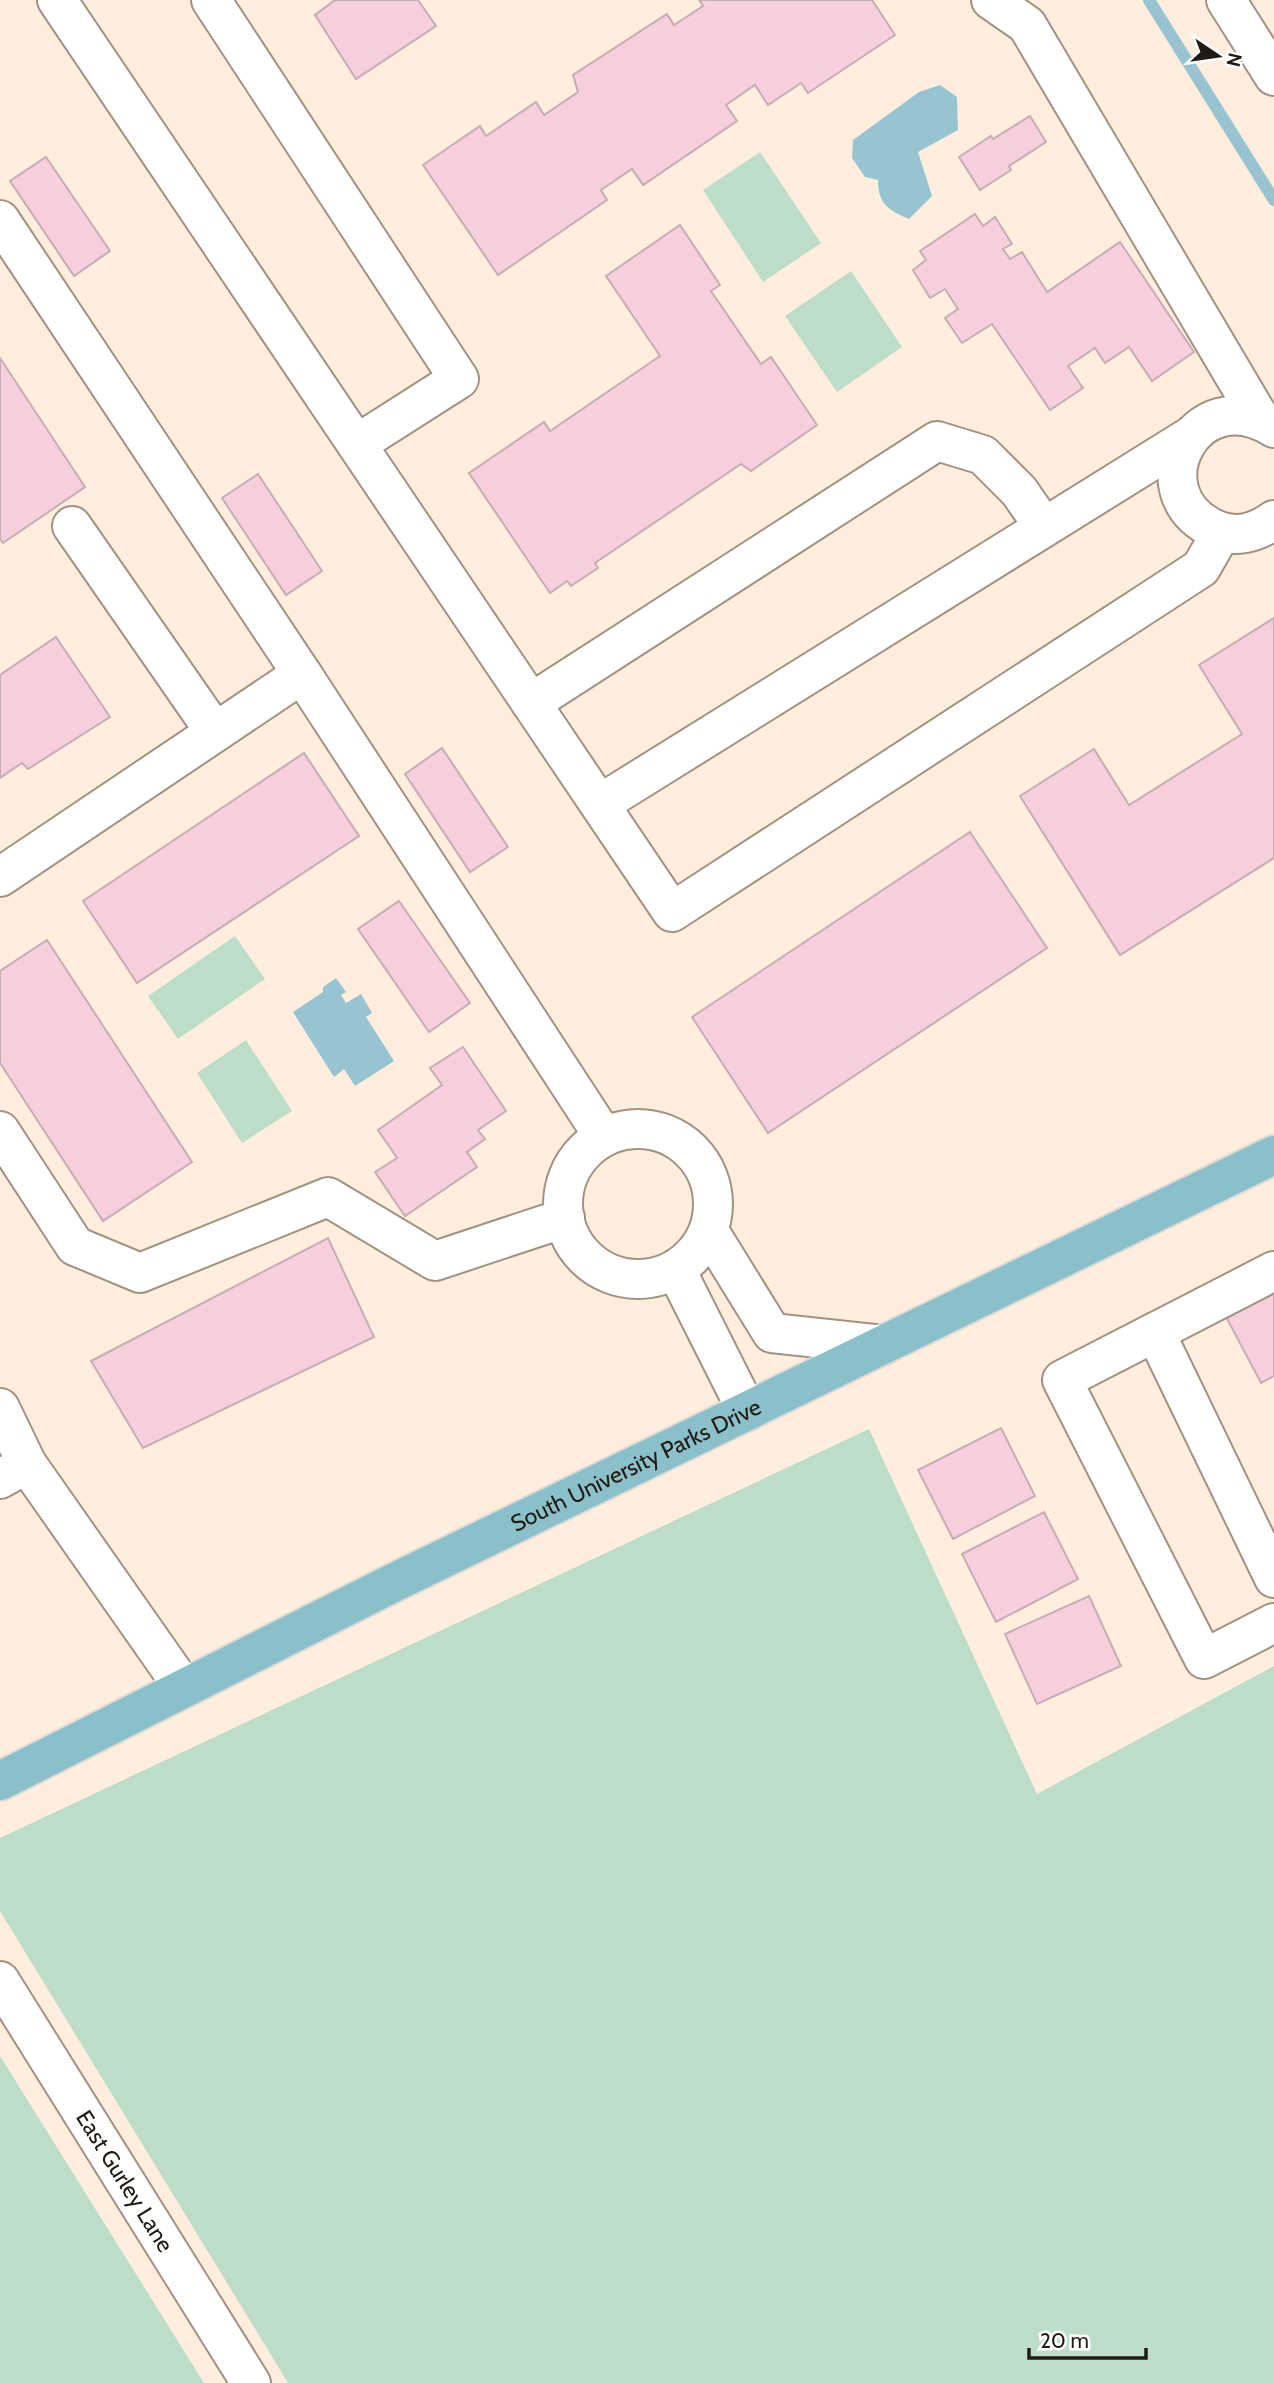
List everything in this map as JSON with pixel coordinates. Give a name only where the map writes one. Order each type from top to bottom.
[{"type":"main road","name":"South University Parks Drive","points":[[0,1781],[393,1583],[1274,1155]]},
{"type":"street","points":[[57,0],[672,912],[1201,568],[1221,533]]},
{"type":"street","points":[[211,0],[459,379],[357,444]]},
{"type":"street","points":[[991,0],[1027,26],[1267,424]]},
{"type":"street","points":[[1226,0],[1274,76]]},
{"type":"street","points":[[0,220],[302,674],[604,1137]]},
{"type":"street","points":[[600,804],[1191,436],[1205,423],[1223,416],[1242,414],[1267,424]]},
{"type":"street","points":[[1191,436],[1181,453],[1176,471],[1179,490],[1187,509],[1202,524],[1221,533],[1241,534],[1261,529],[1274,520]]},
{"type":"street","points":[[531,703],[937,441],[984,455],[1020,491],[1044,527]]},
{"type":"street","points":[[72,526],[215,732]]},
{"type":"street","points":[[0,877],[302,674]]},
{"type":"street","points":[[637,1128],[661,1132],[683,1142],[700,1159],[710,1181],[714,1205],[709,1231],[696,1253],[676,1270],[652,1279],[625,1279],[601,1271],[580,1254],[567,1232],[562,1206],[565,1182],[576,1161],[593,1143],[604,1137],[614,1132],[637,1128]]},
{"type":"street","points":[[0,1131],[75,1247],[140,1273],[328,1197],[435,1261],[565,1219]]},
{"type":"street","points":[[709,1231],[772,1332],[883,1345]]},
{"type":"street","points":[[676,1270],[747,1411]]},
{"type":"street","points":[[1274,1271],[1062,1380],[1204,1659],[1274,1622]]},
{"type":"street","points":[[1155,1332],[1274,1577]]},
{"type":"street","points":[[0,1408],[14,1472],[184,1688]]},
{"type":"street","name":"East Gurley Lane","points":[[0,1981],[251,2383]]},
{"type":"green space","points":[[760,152],[821,243],[763,282],[703,190]]},
{"type":"green space","points":[[851,271],[902,347],[837,392],[785,316]]},
{"type":"green space","points":[[235,936],[265,979],[178,1039],[148,996]]},
{"type":"green space","points":[[246,1040],[292,1111],[242,1143],[197,1073]]},
{"type":"green space","points":[[869,1429],[1037,1794],[1274,1666],[1274,2383],[288,2383],[0,1911],[0,1838]]},
{"type":"green space","points":[[0,2056],[204,2383],[0,2383]]},
{"type":"water","points":[[940,85],[957,97],[958,130],[918,152],[932,196],[909,219],[882,201],[878,180],[865,177],[852,158],[853,140],[919,92]]},
{"type":"water","points":[[336,978],[346,992],[341,995],[346,1003],[361,994],[372,1013],[366,1017],[394,1061],[355,1086],[344,1069],[334,1077],[293,1012],[323,992],[323,987]]},
{"type":"building","points":[[335,0],[418,0],[436,26],[356,79],[315,15]]},
{"type":"building","points":[[699,0],[872,0],[895,35],[808,93],[801,83],[768,105],[755,85],[726,105],[737,121],[643,185],[632,169],[601,190],[607,200],[498,275],[423,165],[480,126],[486,136],[536,102],[544,115],[578,92],[573,75],[667,14],[674,25],[703,6]]},
{"type":"building","points":[[1030,116],[1046,142],[1009,166],[1011,170],[980,190],[959,157],[991,136],[993,139]]},
{"type":"building","points":[[46,157],[110,251],[74,276],[10,181]]},
{"type":"building","points":[[975,214],[983,226],[995,217],[1012,244],[1003,249],[1010,259],[1022,252],[1047,292],[1120,242],[1194,352],[1152,381],[1129,347],[1105,363],[1095,348],[1068,366],[1083,388],[1050,410],[992,324],[962,343],[945,318],[958,309],[945,289],[930,298],[913,270],[926,260],[920,251]]},
{"type":"building","points":[[680,225],[720,285],[711,291],[761,364],[771,357],[817,425],[751,471],[741,464],[595,563],[598,568],[571,586],[567,581],[550,593],[469,473],[544,422],[550,431],[660,356],[606,276]]},
{"type":"building","points":[[0,358],[85,487],[3,543],[0,539]]},
{"type":"building","points":[[258,474],[322,571],[286,595],[222,498]]},
{"type":"building","points":[[1274,618],[1274,858],[1120,955],[1020,796],[1094,749],[1129,805],[1242,734],[1199,665]]},
{"type":"building","points":[[56,637],[110,717],[28,769],[22,763],[0,778],[0,675]]},
{"type":"building","points":[[442,748],[508,847],[470,872],[405,774]]},
{"type":"building","points":[[304,753],[359,836],[137,983],[83,901]]},
{"type":"building","points":[[970,832],[1047,948],[768,1133],[692,1017]]},
{"type":"building","points":[[399,901],[470,1003],[429,1032],[358,929]]},
{"type":"building","points":[[47,940],[192,1162],[103,1221],[0,1063],[0,971]]},
{"type":"building","points":[[463,1047],[506,1111],[478,1130],[485,1139],[467,1152],[477,1167],[405,1216],[375,1172],[397,1158],[378,1130],[442,1085],[430,1068]]},
{"type":"building","points":[[328,1238],[374,1337],[143,1448],[91,1361]]},
{"type":"building","points":[[1274,1289],[1274,1376],[1261,1383],[1225,1315]]},
{"type":"building","points":[[1001,1428],[1035,1496],[953,1539],[918,1470]]},
{"type":"building","points":[[1044,1512],[1078,1579],[996,1622],[962,1554]]},
{"type":"building","points":[[1089,1596],[1121,1666],[1037,1704],[1005,1634]]},
{"type":"waterway","points":[[1149,0],[1274,200]]}]
